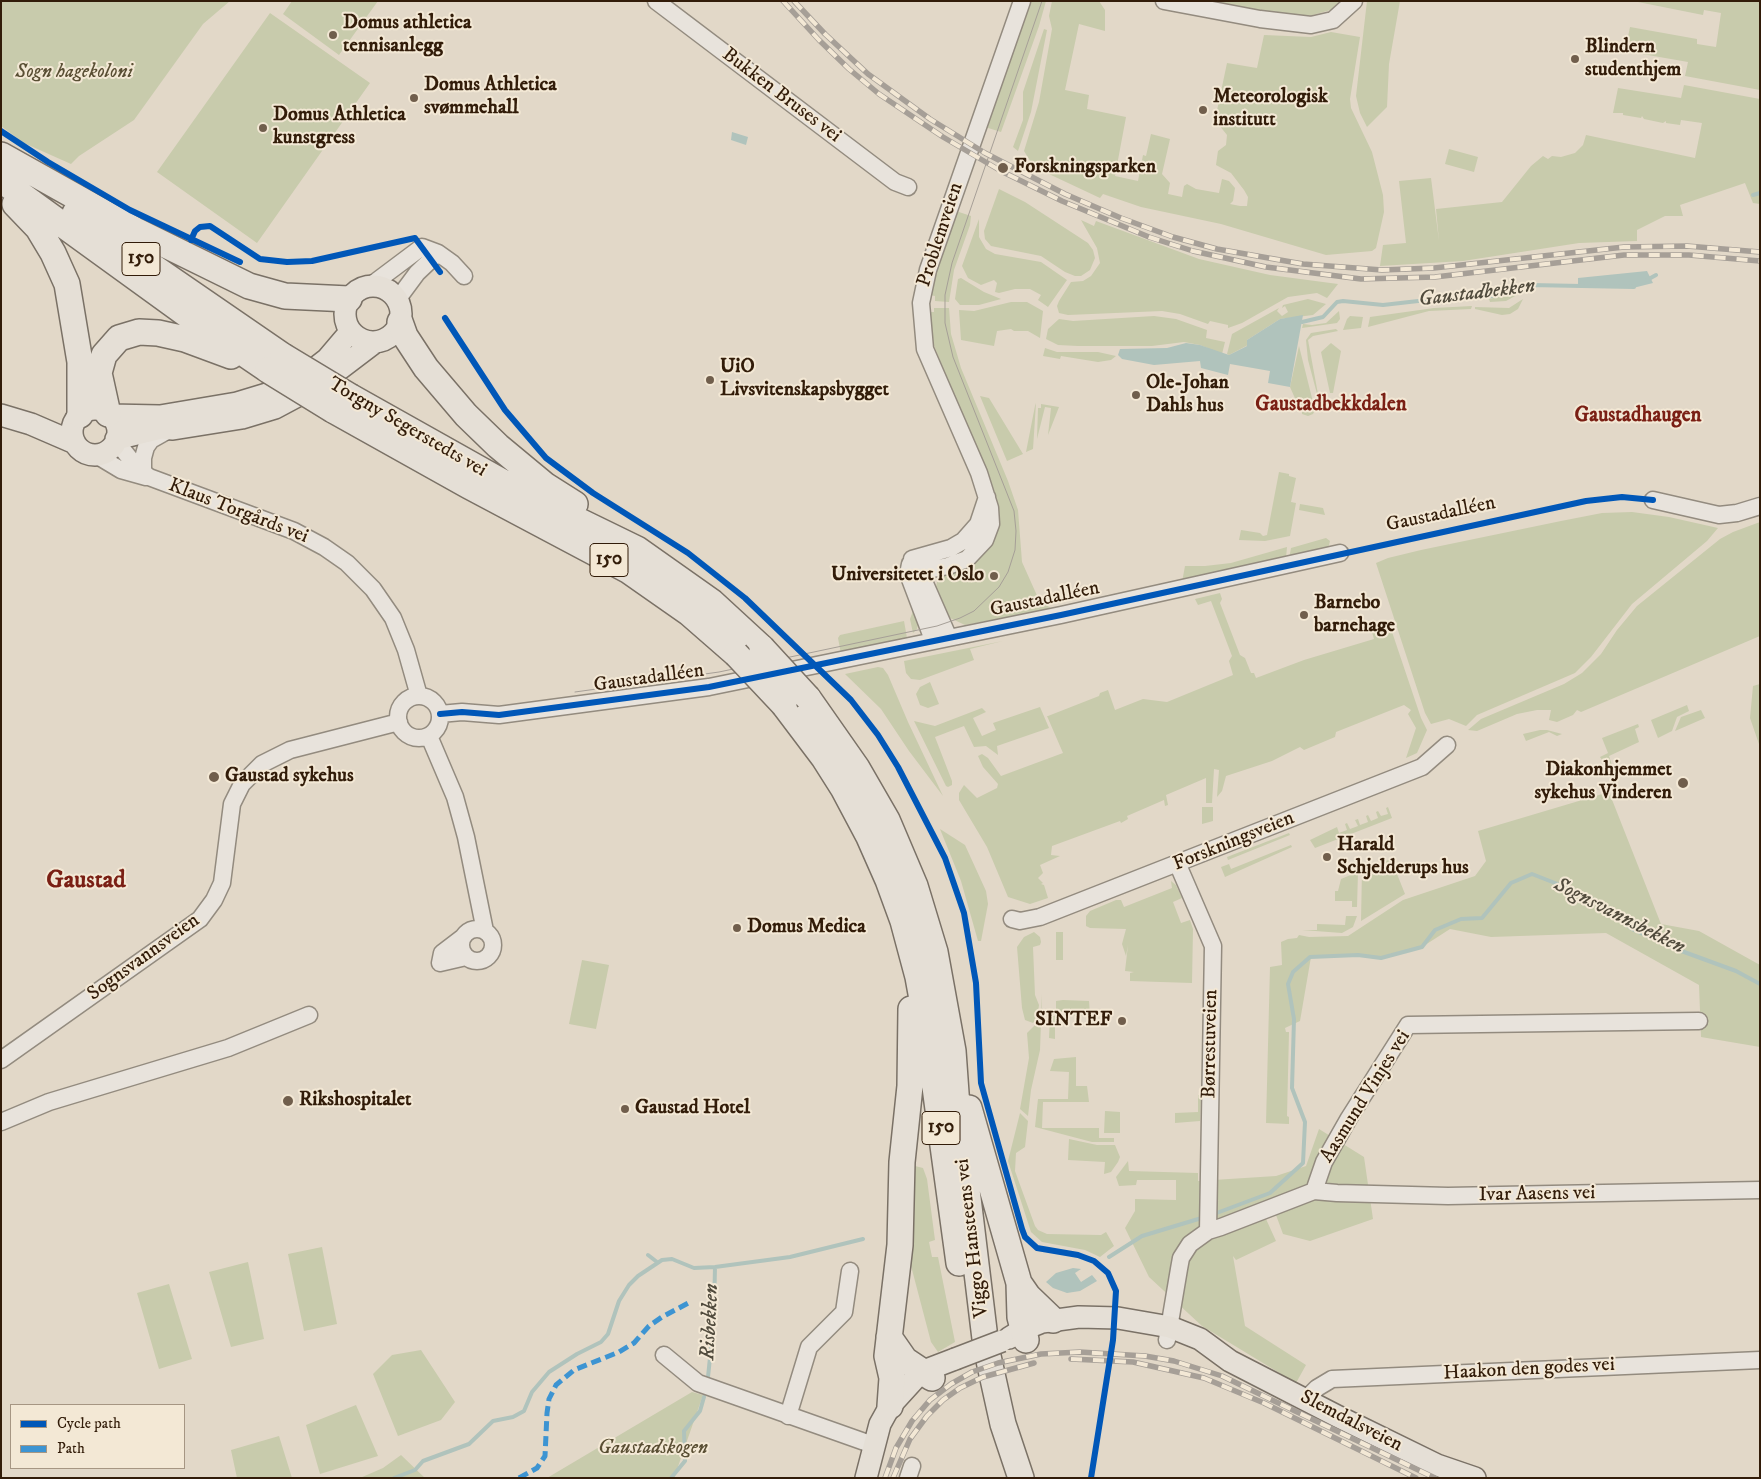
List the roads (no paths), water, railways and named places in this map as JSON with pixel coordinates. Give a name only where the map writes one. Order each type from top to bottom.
[{"type":"highway","points":[[1,155],[142,234],[249,286],[285,296],[349,299]]},
{"type":"highway","name":"Torgny Segerstedts vei","points":[[1,160],[128,250],[269,365]]},
{"type":"highway","name":"Torgny Segerstedts vei","points":[[1,180],[190,317],[269,365],[342,403],[621,539],[682,579],[712,602],[762,648],[808,698]]},
{"type":"highway","points":[[1,193],[24,210],[38,228],[53,253],[67,284],[80,362],[78,417]]},
{"type":"highway","points":[[399,311],[405,336],[426,368],[466,415],[498,446],[546,485],[621,539]]},
{"type":"highway","points":[[109,414],[100,381],[101,363],[113,343],[126,335],[148,332],[169,335],[269,365]]},
{"type":"highway","name":"Torgny Segerstedts vei","points":[[342,403],[468,486],[629,571],[689,613],[736,654],[784,705]]},
{"type":"highway","name":"Viggo Hansteens vei","points":[[808,698],[857,768],[887,820],[906,861],[935,952],[953,1051],[957,1107],[986,1347],[1003,1424],[1021,1478]]},
{"type":"highway","name":"Viggo Hansteens vei","points":[[784,705],[815,746],[843,788],[869,837],[888,880],[918,977],[931,1058],[970,1350],[979,1401],[1003,1478]]},
{"type":"highway","points":[[843,788],[852,820],[888,909],[901,952],[911,1009],[910,1086],[902,1162],[900,1245],[889,1337],[888,1356],[892,1378],[890,1406]]},
{"type":"highway","points":[[953,1051],[1019,1282],[1028,1296],[1053,1320]]},
{"type":"highway","points":[[1015,1337],[1019,1282]]},
{"type":"highway","points":[[889,1337],[898,1353],[938,1369]]},
{"type":"main road","points":[[116,440],[144,430],[173,429],[242,418],[275,408],[320,384],[374,343],[389,337],[399,311],[383,288],[370,286],[355,292],[349,299],[344,315],[350,332],[358,339],[374,343]]},
{"type":"main road","points":[[31,424],[78,417],[96,410],[109,414],[148,416],[237,403],[290,385],[327,359],[350,332]]},
{"type":"main road","points":[[1,415],[31,424],[75,443],[84,452],[96,455],[108,451],[116,440],[117,426],[109,414]]},
{"type":"main road","points":[[75,443],[72,431],[78,417]]},
{"type":"main road","name":"Slemdalsveien","points":[[866,1478],[876,1446],[880,1424],[890,1406],[938,1369],[1053,1320],[1118,1318],[1169,1334]]},
{"type":"main road","name":"Slemdalsveien","points":[[1015,1337],[1100,1331],[1169,1334],[1200,1339],[1230,1361],[1430,1462],[1475,1478]]},
{"type":"main road","name":"Slemdalsveien","points":[[876,1446],[910,1400],[938,1369]]},
{"type":"street","name":"Bukken Bruses vei","points":[[656,1],[895,182],[908,187]]},
{"type":"street","name":"Problemveien","points":[[940,638],[914,568],[961,562],[979,548],[991,524],[987,497],[928,359],[923,339],[921,303],[933,255],[1022,1]]},
{"type":"street","points":[[1164,1],[1260,19],[1310,25],[1333,20],[1354,1]]},
{"type":"street","points":[[370,286],[422,247],[438,253],[452,263],[464,276]]},
{"type":"street","points":[[399,311],[417,273],[438,253]]},
{"type":"street","points":[[146,474],[143,458],[146,446],[151,440],[173,429]]},
{"type":"street","name":"Klaus Torgårds vei","points":[[116,440],[146,474]]},
{"type":"street","name":"Klaus Torgårds vei","points":[[96,455],[120,470],[146,474],[294,531],[324,547],[347,564],[373,589],[393,618],[406,650],[419,696]]},
{"type":"street","points":[[1653,500],[1719,514],[1737,513],[1760,506]]},
{"type":"street","name":"Gaustadalléen","points":[[440,714],[462,712],[499,715],[709,687],[940,638],[1061,615],[1340,553]]},
{"type":"street","points":[[419,696],[431,699],[440,714],[439,725],[429,736],[422,738],[410,736],[405,732],[398,716],[403,704],[407,700],[419,696]]},
{"type":"street","name":"Sognsvannsveien","points":[[1,1060],[200,919],[214,900],[222,883],[232,804],[242,784],[254,771],[271,758],[290,750],[399,722]]},
{"type":"street","points":[[429,736],[455,797],[473,864],[477,897],[485,931],[493,942],[489,955],[478,961],[466,957],[440,963],[442,953],[465,935],[476,929],[485,931]]},
{"type":"street","name":"Forskningsveien","points":[[1012,919],[1020,921],[1040,917],[1422,767],[1447,745]]},
{"type":"street","name":"Børrestuveien","points":[[1178,864],[1213,946],[1208,1228]]},
{"type":"street","points":[[466,957],[461,946],[477,897]]},
{"type":"street","points":[[1,1122],[48,1102],[228,1048],[309,1015]]},
{"type":"street","name":"Aasmund Vinjes vei","points":[[1314,1190],[1324,1162],[1349,1118],[1408,1025],[1699,1021]]},
{"type":"street","points":[[1169,1334],[1182,1258],[1190,1244],[1208,1228],[1221,1227],[1314,1190]]},
{"type":"street","name":"Ivar Aasens vei","points":[[1314,1190],[1337,1193],[1448,1196],[1760,1190]]},
{"type":"street","points":[[788,1416],[809,1347],[844,1312],[850,1271]]},
{"type":"street","points":[[664,1355],[698,1383],[876,1446]]},
{"type":"street","name":"Haakon den godes vei","points":[[1306,1399],[1317,1388],[1332,1379],[1760,1360]]},
{"type":"waterway","name":"Gaustadbekken","points":[[1753,195],[1760,193]]},
{"type":"waterway","name":"Gaustadbekken","points":[[1647,280],[1656,275]]},
{"type":"waterway","name":"Gaustadbekken","points":[[1302,322],[1323,317],[1337,302],[1343,301],[1383,305],[1492,296],[1530,285],[1634,287]]},
{"type":"waterway","name":"Sognsvannsbekken","points":[[1214,1214],[1270,1193],[1303,1163],[1305,1122],[1292,1088],[1294,1019],[1288,984],[1293,972],[1310,957],[1358,955],[1381,958],[1422,947],[1435,930],[1461,919],[1482,918],[1511,883],[1532,874],[1588,896],[1632,929],[1676,949],[1736,971],[1760,984]]},
{"type":"waterway","name":"Sognsvannsbekken","points":[[1109,1257],[1142,1236],[1205,1217]]},
{"type":"waterway","name":"Sognsvannsbekken","points":[[394,1478],[415,1470],[423,1461],[469,1444],[493,1421],[513,1417],[524,1411],[532,1392],[549,1372],[577,1354],[601,1342],[608,1334],[619,1301],[629,1285],[638,1276],[662,1260],[672,1259],[694,1268],[715,1267],[790,1257],[863,1239]]},
{"type":"waterway","points":[[648,1255],[657,1262]]},
{"type":"waterway","name":"Risbekken","points":[[708,1377],[711,1348],[709,1328],[714,1311],[715,1267]]},
{"type":"waterway","name":"Risbekken","points":[[671,1478],[685,1461],[684,1431],[700,1411],[704,1397]]},
{"type":"tram line","points":[[575,692],[719,672],[937,626],[974,611],[999,587],[1008,572],[1015,550],[1014,511],[953,357],[945,323],[945,295],[952,263],[1042,1]]},
{"type":"railway","points":[[783,1],[849,69],[879,94],[943,137],[1001,171],[1062,201],[1149,237],[1193,251],[1266,267],[1361,279],[1435,277],[1624,255],[1689,255],[1760,261]]},
{"type":"railway","points":[[794,1],[825,34],[868,74],[930,119],[985,153],[1065,194],[1121,218],[1173,237],[1217,249],[1303,264],[1382,270],[1434,268],[1624,247],[1687,246],[1760,252]]},
{"type":"railway","points":[[885,1478],[896,1448],[912,1421],[930,1400],[951,1384],[972,1372],[998,1363],[1041,1354],[1080,1352],[1145,1356],[1174,1361],[1222,1376],[1435,1478]]},
{"type":"railway","points":[[1071,1359],[1133,1362],[1204,1378],[1264,1403],[1416,1478]]},
{"type":"railway","points":[[893,1478],[910,1439],[927,1416],[943,1400],[960,1388],[983,1377],[1034,1363]]},
{"type":"place","name":"Domus athletica tennisanlegg","points":[[333,35]]},
{"type":"place","name":"Blindern studenthjem","points":[[1575,59]]},
{"type":"place","name":"Domus Athletica svømmehall","points":[[414,98]]},
{"type":"place","name":"Meteorologisk institutt","points":[[1203,110]]},
{"type":"place","name":"Domus Athletica kunstgress","points":[[263,128]]},
{"type":"place","name":"Forskningsparken","points":[[1003,168]]},
{"type":"place","name":"UiO Livsvitenskapsbygget","points":[[710,380]]},
{"type":"place","name":"Ole-Johan Dahls hus","points":[[1136,395]]},
{"type":"place","name":"Universitetet i Oslo","points":[[994,576]]},
{"type":"place","name":"Barnebo barnehage","points":[[1304,615]]},
{"type":"place","name":"Gaustad sykehus","points":[[214,777]]},
{"type":"place","name":"Diakonhjemmet sykehus Vinderen","points":[[1683,783]]},
{"type":"place","name":"Harald Schjelderups hus","points":[[1327,857]]},
{"type":"place","name":"Domus Medica","points":[[737,928]]},
{"type":"place","name":"SINTEF","points":[[1122,1021]]},
{"type":"place","name":"Rikshospitalet","points":[[288,1101]]},
{"type":"place","name":"Gaustad Hotel","points":[[625,1109]]},
{"type":"district","name":"Gaustadbekkdalen","points":[[1331,406]]},
{"type":"district","name":"Gaustadhaugen","points":[[1638,417]]},
{"type":"district","name":"Gaustad","points":[[86,882]]},
{"type":"park label","name":"Sogn hagekoloni","points":[[74,73]]},
{"type":"park label","name":"Gaustadskogen","points":[[653,1449]]}]
